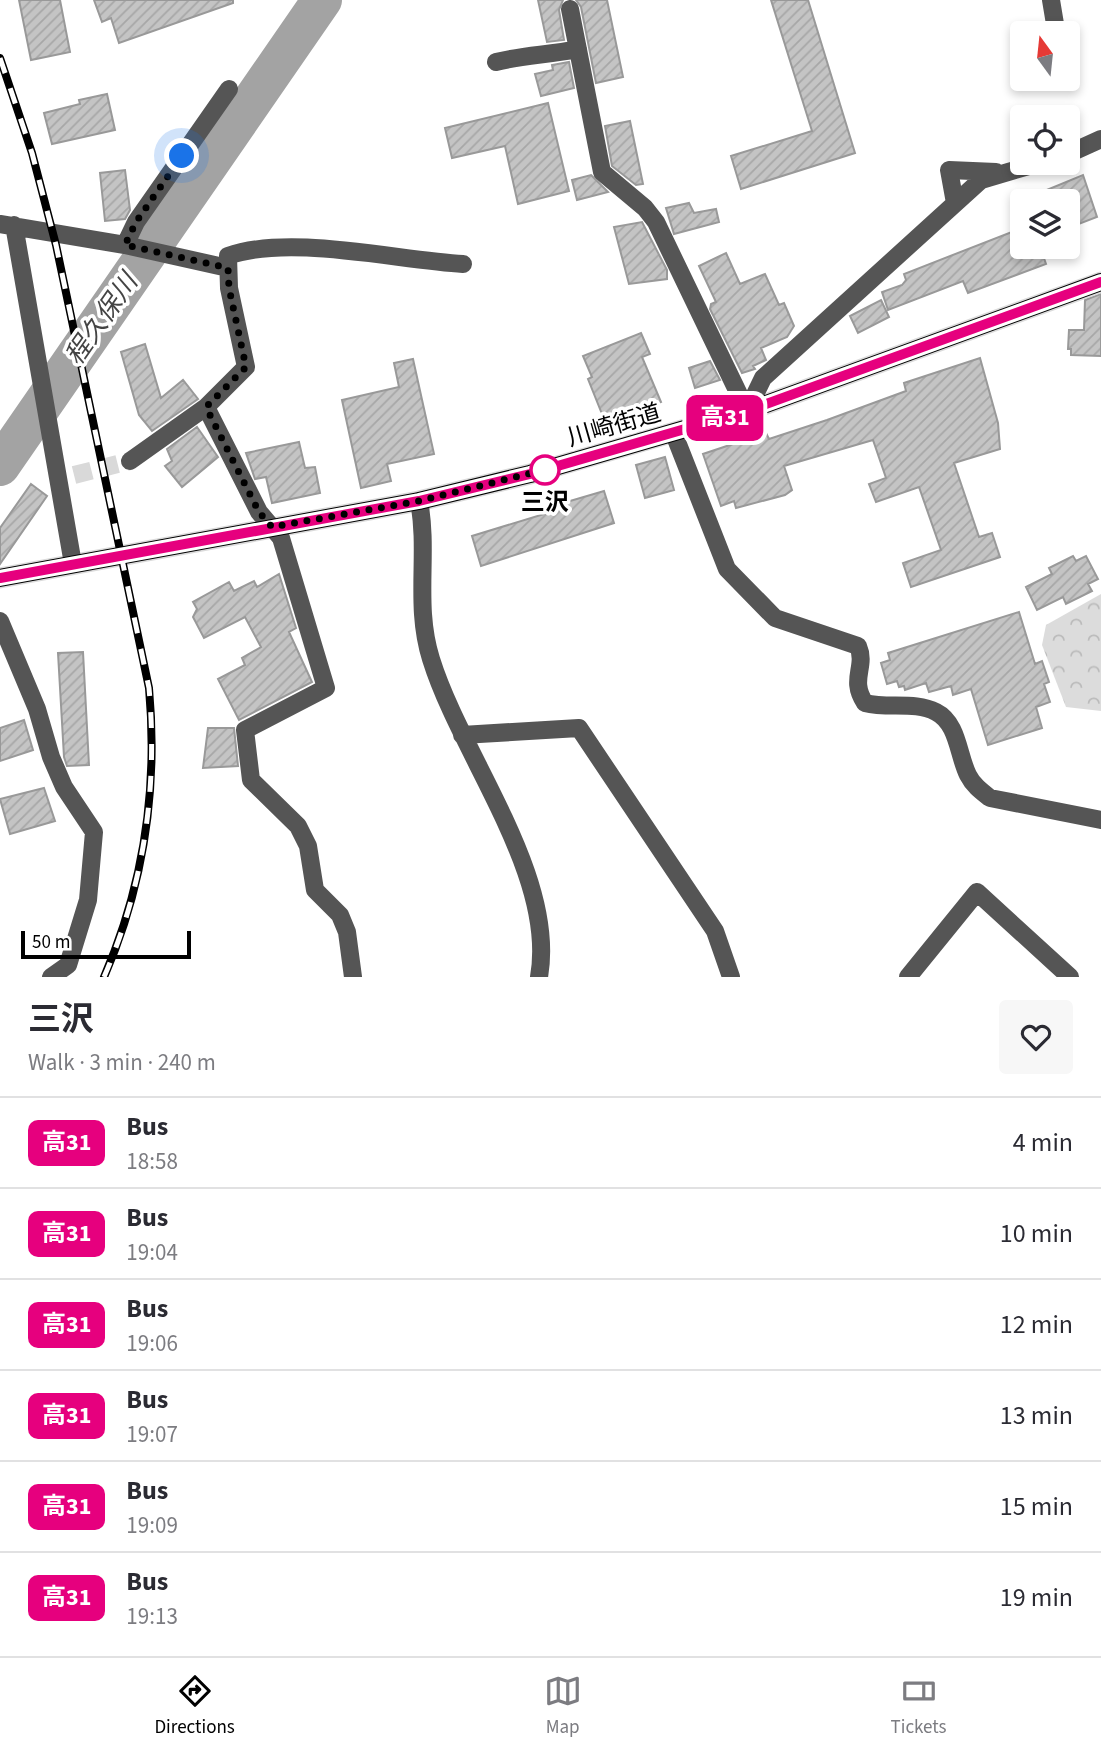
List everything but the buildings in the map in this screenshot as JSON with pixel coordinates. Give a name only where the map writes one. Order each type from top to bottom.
[{"type":"main road","name":"川崎街道","points":[[0,578],[419,501],[674,434],[747,411],[1101,282]]},
{"type":"street","points":[[1051,0],[1054,21]]},
{"type":"street","points":[[570,9],[602,172],[645,208],[656,222],[747,411]]},
{"type":"street","points":[[496,62],[529,54],[541,57],[578,49]]},
{"type":"street","points":[[125,245],[136,222],[229,89]]},
{"type":"street","points":[[1080,149],[1101,139]]},
{"type":"street","points":[[955,203],[949,170],[1003,172]]},
{"type":"street","points":[[747,411],[763,379],[955,203],[981,180],[1010,170]]},
{"type":"street","points":[[73,564],[66,476],[51,436],[40,365],[7,225],[125,245],[228,268]]},
{"type":"street","points":[[130,461],[206,407],[246,367],[229,288],[228,256],[250,248],[364,252],[463,264]]},
{"type":"street","points":[[206,407],[259,512],[281,538],[326,688],[245,730],[251,780],[298,826],[308,846],[315,890],[340,915],[347,932],[353,977]]},
{"type":"street","points":[[674,434],[727,569],[775,618],[858,646],[862,656],[856,677],[857,691],[865,703],[883,708],[920,707],[938,712],[952,729],[967,774],[976,787],[990,798],[1101,820]]},
{"type":"street","points":[[419,501],[424,526],[420,588],[422,619],[430,658],[462,735],[522,860],[533,890],[540,936],[539,977]]},
{"type":"street","points":[[0,621],[37,709],[51,757],[64,787],[94,832],[88,900],[68,964],[51,977]]},
{"type":"street","points":[[462,735],[579,728],[715,932],[731,977]]},
{"type":"street","points":[[908,977],[977,892],[1070,977]]},
{"type":"green space","points":[[1101,594],[1101,711],[1066,707],[1042,645],[1046,625]]},
{"type":"waterway","name":"程久保川","points":[[0,466],[322,0]]},
{"type":"tunnel","points":[[74,475],[130,461]]},
{"type":"railway","points":[[0,58],[32,153],[56,245],[149,688],[151,762],[145,835],[129,907],[104,977]]},
{"type":"bus line","name":"高31","points":[[0,578],[419,501],[530,474],[747,411],[1101,282]]},
{"type":"place","name":"三沢","points":[[545,470]]},
{"type":"route","points":[[182,156],[136,222],[125,245],[228,268],[229,288],[246,367],[206,407],[259,512],[272,527],[419,501],[556,467],[545,470]]}]
